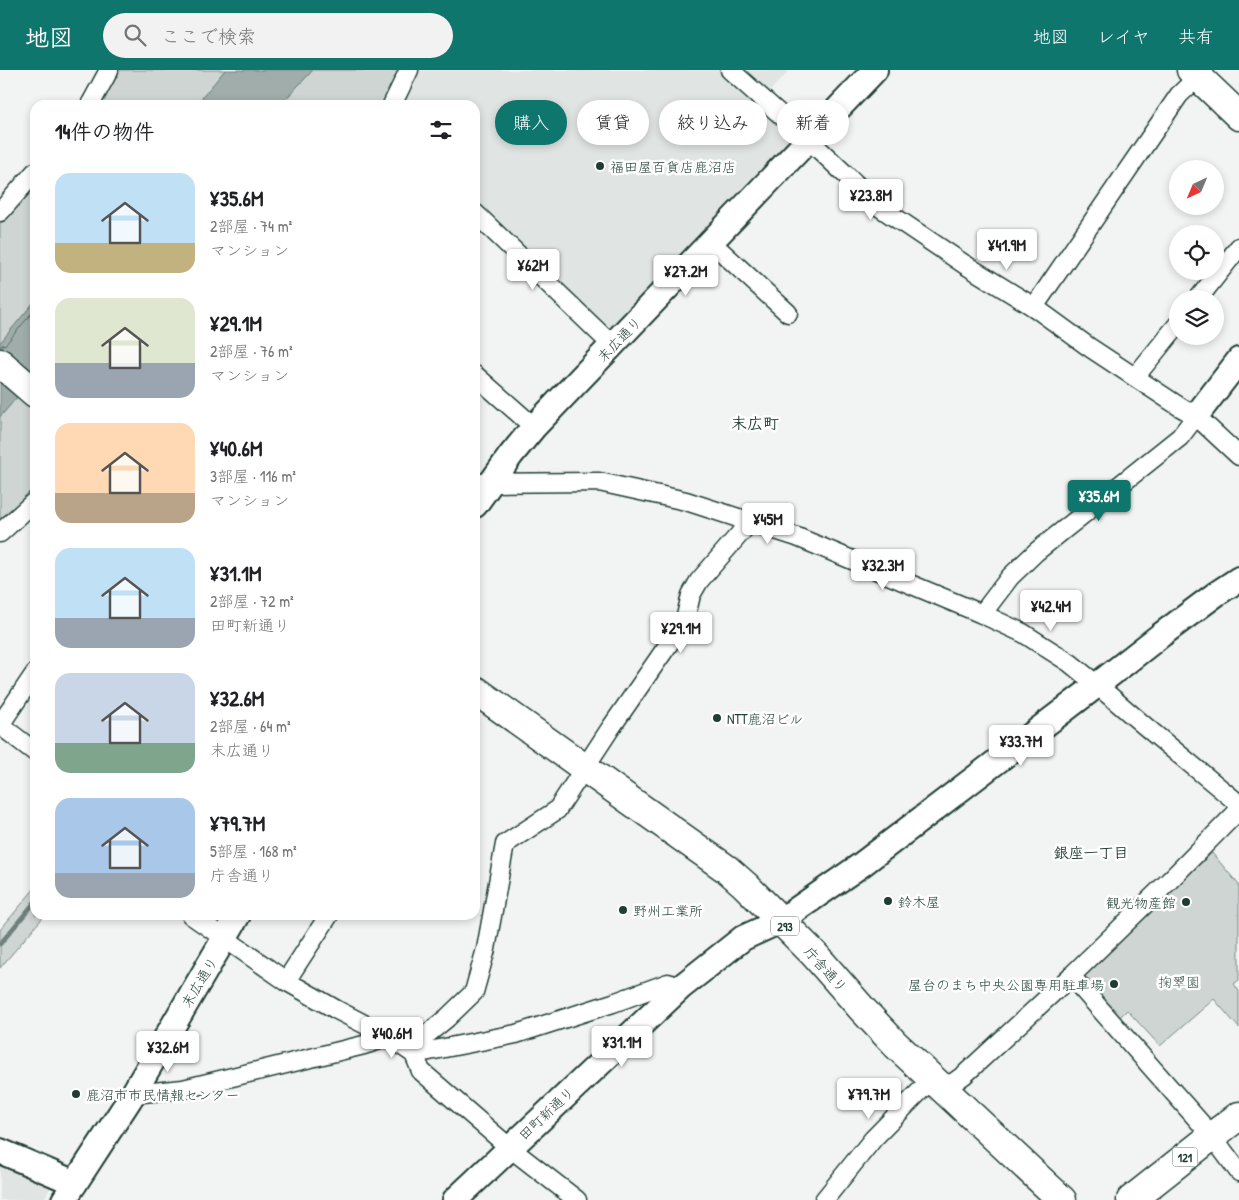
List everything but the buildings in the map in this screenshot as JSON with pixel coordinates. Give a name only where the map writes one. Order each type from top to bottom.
[{"type":"main road","points":[[1198,72],[1239,116]]},
{"type":"main road","points":[[0,363],[30,388]]},
{"type":"main road","name":"庁舎通り","points":[[480,694],[728,870],[814,954],[896,1044],[1062,1200]]},
{"type":"main road","name":"121","points":[[1131,1200],[1239,1116]]},
{"type":"street","points":[[93,100],[109,70]]},
{"type":"street","points":[[394,100],[409,70]]},
{"type":"street","points":[[730,70],[777,112]]},
{"type":"street","name":"末広通り","points":[[847,100],[875,70]]},
{"type":"street","points":[[1034,307],[1180,95],[1198,72]]},
{"type":"street","name":"末広通り","points":[[483,483],[534,427],[804,145]]},
{"type":"street","points":[[814,145],[881,208],[964,264],[1034,307],[1089,347],[1196,416],[1239,456]]},
{"type":"street","points":[[0,212],[30,178]]},
{"type":"street","points":[[480,218],[613,346]]},
{"type":"street","points":[[711,242],[788,313]]},
{"type":"street","points":[[1205,290],[1239,247]]},
{"type":"street","points":[[1135,377],[1169,335]]},
{"type":"street","points":[[982,614],[1010,577],[1036,552],[1180,437],[1239,360]]},
{"type":"street","points":[[480,378],[534,427]]},
{"type":"street","points":[[483,483],[599,482],[686,501],[797,537],[982,614],[1023,633],[1070,663],[1239,804]]},
{"type":"street","points":[[0,534],[30,506]]},
{"type":"street","points":[[414,1054],[420,1040],[474,992],[486,949],[505,844],[557,810],[631,697],[677,632],[686,616],[691,595],[699,580],[750,522]]},
{"type":"street","name":"田町新通り","points":[[455,1200],[681,987],[743,938],[780,921],[861,865],[1161,635],[1239,579]]},
{"type":"street","points":[[30,680],[0,725],[30,748]]},
{"type":"street","points":[[824,1200],[873,1139],[927,1085],[952,1083],[964,1075],[1071,976],[1239,810]]},
{"type":"street","points":[[198,920],[286,981],[337,1010],[389,1036],[414,1054],[421,1071],[510,1148],[577,1200]]},
{"type":"street","name":"末広通り","points":[[69,1192],[133,1094],[235,920]]},
{"type":"street","points":[[286,981],[326,920]]},
{"type":"street","points":[[1071,976],[1212,1136],[1239,1172]]},
{"type":"street","points":[[414,1054],[516,1034],[668,983],[681,987]]},
{"type":"street","points":[[133,1094],[183,1089],[364,1045],[389,1036]]},
{"type":"street","points":[[0,1151],[69,1192]]},
{"type":"shaded area","points":[[417,70],[718,70],[752,100],[659,100],[659,145],[767,145],[767,113],[777,122],[777,145],[795,145],[614,333],[480,208],[480,100],[402,100]]},
{"type":"shaded area","points":[[742,70],[790,70],[768,93]]},
{"type":"shaded area","points":[[0,1164],[51,1187],[43,1200],[0,1200]]},
{"type":"green space","points":[[116,70],[225,70],[200,100],[101,100]]},
{"type":"green space","points":[[313,70],[404,70],[389,100],[285,100]]},
{"type":"green space","points":[[30,189],[30,307],[0,343],[0,224]]},
{"type":"green space","points":[[30,382],[30,499],[0,527],[0,417]]},
{"type":"green space","name":"掬翠園","points":[[1212,853],[1239,885],[1239,980],[1234,984],[1239,991],[1239,1028],[1214,999],[1160,1046],[1127,1010],[1118,1019],[1080,977]]},
{"type":"green space","points":[[30,894],[30,920],[41,920],[0,968],[0,930]]},
{"type":"water","points":[[225,70],[313,70],[285,100],[200,100]]},
{"type":"water","points":[[30,307],[30,382],[0,417],[0,343]]},
{"type":"waterway","points":[[0,944],[30,908]]},
{"type":"place","name":"福田屋百貨店鹿沼店","points":[[600,166]]},
{"type":"place","name":"NTT鹿沼ビル","points":[[717,718]]},
{"type":"place","name":"鈴木屋","points":[[888,901]]},
{"type":"place","name":"観光物産館","points":[[1186,902]]},
{"type":"place","name":"野州工業所","points":[[623,910]]},
{"type":"place","name":"屋台のまち中央公園専用駐車場","points":[[1114,984]]},
{"type":"place","name":"鹿沼市市民情報センター","points":[[76,1094]]},
{"type":"district","name":"末広町","points":[[755,423]]},
{"type":"district","name":"銀座一丁目","points":[[1091,852]]}]
